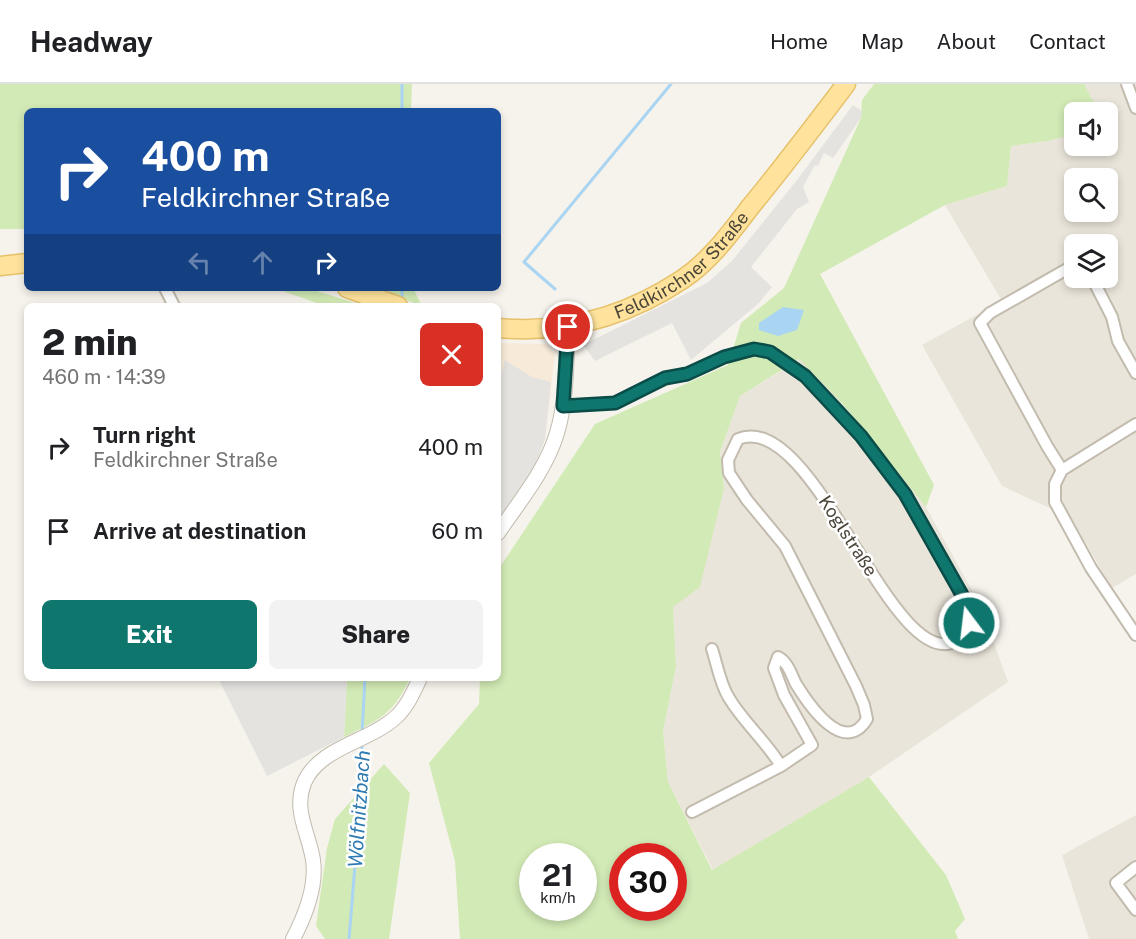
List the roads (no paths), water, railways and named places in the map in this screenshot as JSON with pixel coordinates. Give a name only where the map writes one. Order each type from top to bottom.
[{"type":"main road","name":"Feldkirchner Straße","points":[[501,328],[514,330],[568,327],[591,322],[617,314],[683,279],[718,248],[846,84]]},
{"type":"main road","points":[[0,266],[24,263]]},
{"type":"main road","points":[[356,291],[390,303]]},
{"type":"street","points":[[1127,84],[1136,108]]},
{"type":"street","points":[[1062,470],[980,323],[990,313],[1064,271]]},
{"type":"street","points":[[1097,288],[1112,316],[1118,341],[1136,373]]},
{"type":"street","points":[[501,528],[550,452],[557,433],[563,406],[568,327]]},
{"type":"street","name":"Koglstraße","points":[[563,406],[615,403],[665,378],[687,374],[724,357],[754,349],[770,352],[805,376],[861,436],[905,494],[969,610],[969,623],[960,639],[940,646],[928,641],[912,627],[868,568],[819,491],[802,469],[777,446],[763,438],[748,435],[738,439],[728,460],[729,473],[785,546],[856,686],[867,719],[861,730],[853,733],[843,733],[834,728],[814,710],[784,660],[778,657],[774,668],[784,695],[812,745],[781,766],[692,812]]},
{"type":"street","points":[[1136,424],[1062,470],[1055,484],[1055,502],[1091,568],[1136,635]]},
{"type":"street","points":[[712,649],[727,696],[771,749],[781,766]]},
{"type":"street","points":[[292,939],[305,910],[314,878],[313,859],[299,803],[303,785],[311,770],[324,759],[374,733],[399,715],[418,681]]},
{"type":"street","points":[[1136,867],[1116,883],[1136,910]]},
{"type":"water","points":[[783,307],[804,310],[797,330],[778,336],[759,330],[759,323]]},
{"type":"waterway","name":"Wölfnitzbach","points":[[402,84],[402,108]]},
{"type":"waterway","points":[[555,289],[524,262],[671,84]]},
{"type":"waterway","name":"Wölfnitzbach","points":[[402,291],[402,301]]},
{"type":"waterway","name":"Wölfnitzbach","points":[[362,734],[365,681]]},
{"type":"waterway","name":"Wölfnitzbach","points":[[349,939],[361,791],[362,743]]}]
